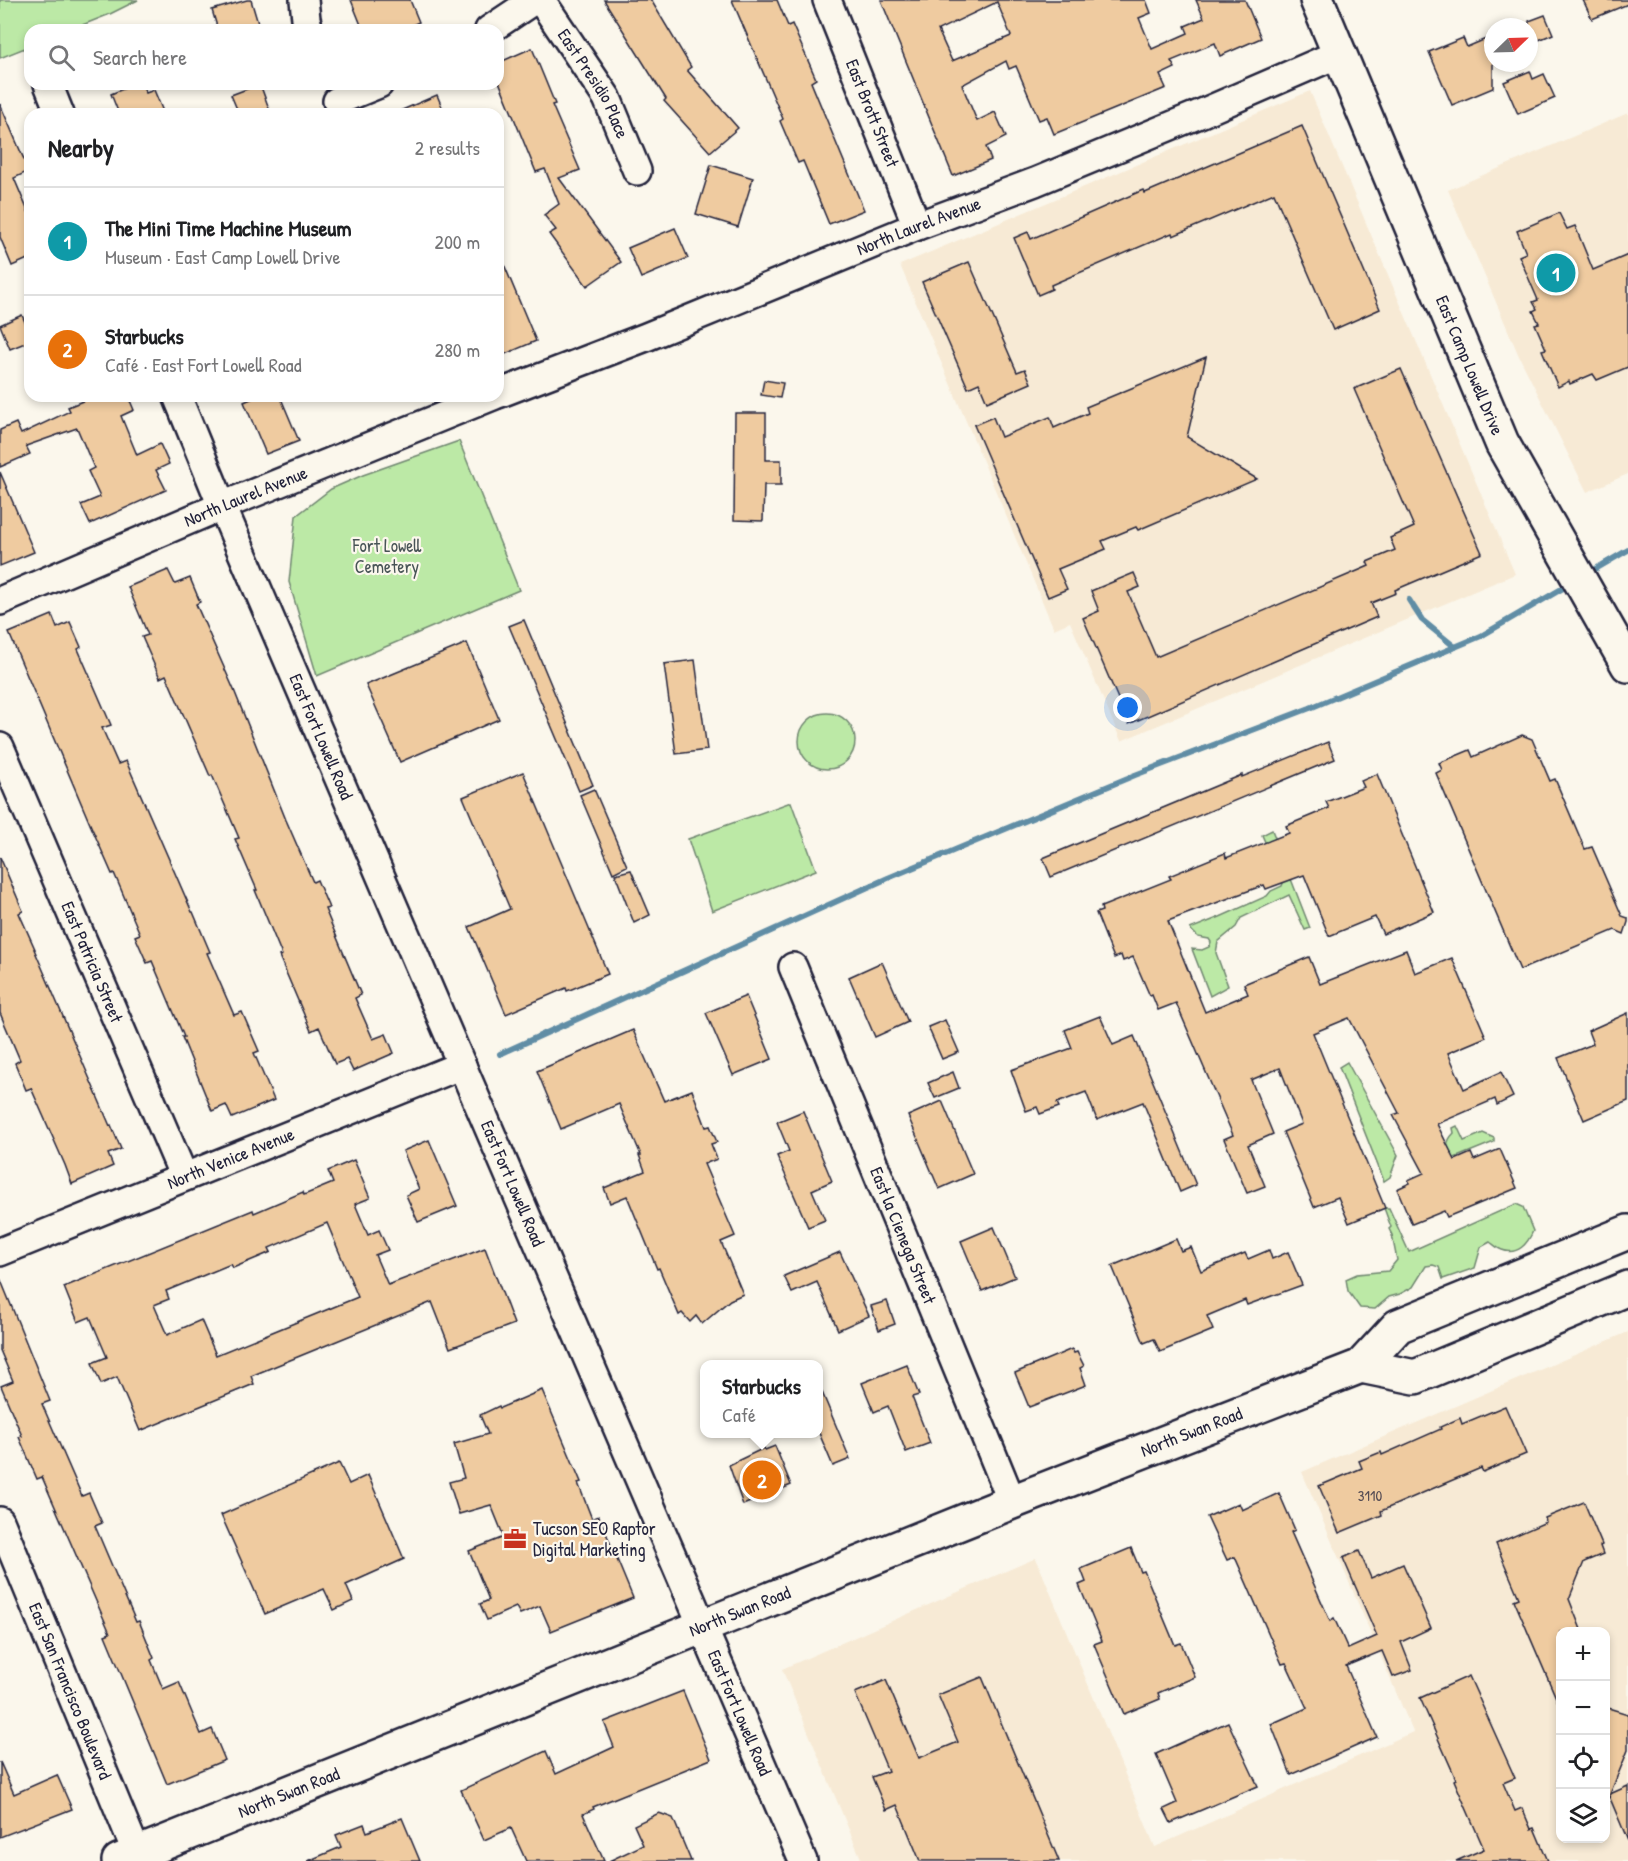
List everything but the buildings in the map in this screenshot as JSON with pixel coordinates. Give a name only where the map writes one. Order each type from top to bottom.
[{"type":"main road","points":[[1317,0],[1338,54]]},
{"type":"main road","name":"East Camp Lowell Drive","points":[[1338,54],[1502,443],[1628,664]]},
{"type":"main road","name":"North Swan Road","points":[[132,1858],[1012,1502],[1361,1366],[1398,1326],[1628,1232]]},
{"type":"main road","points":[[1361,1366],[1415,1377],[1628,1288]]},
{"type":"street","points":[[304,0],[308,24]]},
{"type":"street","points":[[498,24],[534,0]]},
{"type":"street","name":"East Presidio Place","points":[[542,0],[607,98],[637,171]]},
{"type":"street","name":"East Brott Street","points":[[827,0],[917,226]]},
{"type":"street","name":"North Laurel Avenue","points":[[504,392],[917,226],[1056,174],[1338,54]]},
{"type":"street","points":[[50,90],[58,108]]},
{"type":"street","points":[[336,100],[363,90]]},
{"type":"street","name":"East Fort Lowell Road","points":[[179,402],[803,1861]]},
{"type":"street","name":"North Laurel Avenue","points":[[0,601],[456,403]]},
{"type":"street","name":"East Patricia Street","points":[[0,747],[184,1177]]},
{"type":"street","name":"East la Cienega Street","points":[[793,967],[1012,1502]]},
{"type":"street","name":"North Venice Avenue","points":[[0,1252],[462,1065]]},
{"type":"street","name":"East San Francisco Boulevard","points":[[0,1521],[132,1858]]},
{"type":"shaded area","points":[[1310,91],[1515,574],[1121,741],[1070,622],[1054,629],[900,265]]},
{"type":"shaded area","points":[[1628,113],[1628,474],[1587,492],[1519,356],[1448,190]]},
{"type":"shaded area","points":[[1628,1332],[1628,1861],[862,1861],[782,1669],[1036,1558],[1155,1847],[1413,1732],[1302,1472]]},
{"type":"green space","points":[[0,0],[138,0],[85,24],[24,24],[24,48],[0,58]]},
{"type":"green space","name":"Fort Lowell Cemetery","points":[[459,441],[519,590],[317,676],[289,582],[296,516],[331,489],[363,475]]},
{"type":"green space","points":[[822,713],[832,713],[847,721],[853,730],[855,741],[853,752],[847,761],[832,769],[822,769],[811,764],[804,757],[799,746],[799,736],[804,725],[811,718]]},
{"type":"green space","points":[[791,802],[816,870],[712,911],[688,839]]},
{"type":"green space","points":[[1272,830],[1310,928],[1305,930],[1289,895],[1241,918],[1236,927],[1218,942],[1216,953],[1228,986],[1210,996],[1192,949],[1202,950],[1209,947],[1211,942],[1209,939],[1198,937],[1190,929],[1267,896],[1271,891],[1282,886],[1283,883],[1262,835]]},
{"type":"green space","points":[[1347,1062],[1398,1155],[1390,1177],[1384,1181],[1339,1067]]},
{"type":"green space","points":[[1457,1126],[1464,1141],[1483,1133],[1494,1138],[1494,1142],[1452,1159],[1448,1143],[1454,1133],[1453,1128]]},
{"type":"green space","points":[[1516,1204],[1523,1207],[1533,1231],[1518,1250],[1502,1250],[1490,1242],[1481,1247],[1475,1268],[1443,1279],[1439,1267],[1426,1266],[1413,1287],[1389,1297],[1375,1309],[1360,1308],[1348,1291],[1346,1279],[1357,1274],[1388,1271],[1397,1260],[1389,1229],[1391,1227],[1384,1208],[1389,1208],[1409,1252]]},
{"type":"waterway","points":[[1587,574],[1628,550]]},
{"type":"waterway","points":[[500,1054],[888,878],[1135,775],[1310,708],[1481,636],[1570,584]]},
{"type":"waterway","points":[[1409,600],[1422,620],[1455,647]]},
{"type":"place","name":"The Mini Time Machine Museum","points":[[1556,273]]},
{"type":"place","name":"Starbucks","points":[[762,1480]]},
{"type":"place","name":"Tucson SEO Raptor Digital Marketing","points":[[515,1539]]}]
